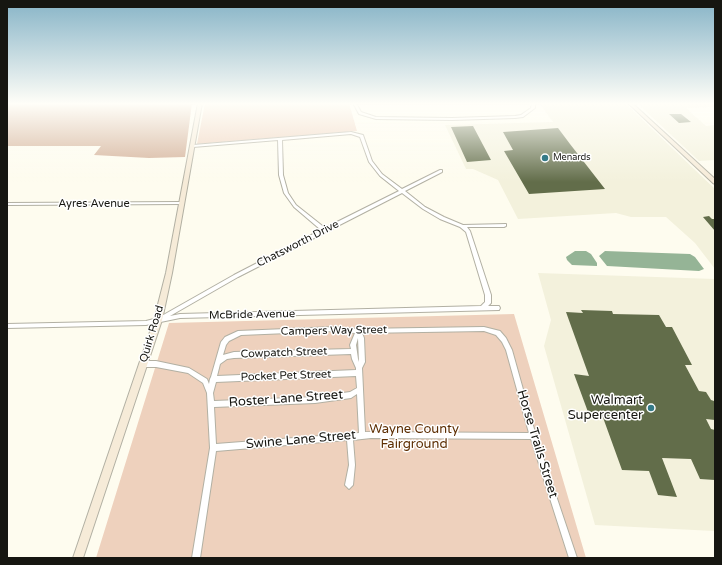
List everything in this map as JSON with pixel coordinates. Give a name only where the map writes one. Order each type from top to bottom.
[{"type":"street","name":"Quirk Road","points":[[78,558],[158,320],[169,273],[196,129]]},
{"type":"street","points":[[658,129],[715,182]]},
{"type":"street","points":[[193,146],[351,133],[359,134],[364,138],[368,155],[373,166],[381,175],[429,211],[462,226],[469,234],[488,295],[488,303],[486,306],[479,308]]},
{"type":"street","points":[[280,140],[281,181],[286,192],[295,206],[324,230]]},
{"type":"street","name":"Chatsworth Drive","points":[[158,320],[236,276],[441,171]]},
{"type":"street","name":"Ayres Avenue","points":[[7,204],[181,203]]},
{"type":"street","points":[[462,226],[504,225]]},
{"type":"street","name":"McBride Avenue","points":[[7,326],[146,323],[180,316],[497,308]]},
{"type":"street","name":"Campers Way Street","points":[[210,393],[223,344],[227,339],[240,333],[335,329],[358,331],[484,329],[498,333]]},
{"type":"street","points":[[358,331],[353,345],[359,371],[362,435]]},
{"type":"street","points":[[358,331],[362,362],[359,371]]},
{"type":"street","name":"Horse Trails Street","points":[[498,333],[504,340],[509,350],[534,436],[573,558]]},
{"type":"street","name":"Cowpatch Street","points":[[217,364],[225,357],[234,355],[354,351]]},
{"type":"street","points":[[143,364],[156,364],[189,371],[201,378],[210,393],[214,448],[196,558]]},
{"type":"street","name":"Pocket Pet Street","points":[[213,379],[359,371]]},
{"type":"street","name":"Roster Lane Street","points":[[212,404],[329,398],[351,394],[360,389]]},
{"type":"street","name":"Swine Lane Street","points":[[214,448],[362,435],[419,434],[534,436]]},
{"type":"street","points":[[349,485],[352,465],[350,437]]},
{"type":"shaded area","points":[[7,129],[189,129],[185,157],[149,158],[94,155],[101,146],[7,146]]},
{"type":"shaded area","points":[[447,129],[653,129],[715,189],[715,269],[695,243],[666,217],[631,217],[616,213],[518,219],[498,180],[473,169],[466,169]]},
{"type":"shaded area","points":[[665,129],[715,129],[715,160],[699,161]]},
{"type":"shaded area","points":[[575,251],[586,251],[591,254],[597,263],[597,266],[572,265],[566,257]]},
{"type":"shaded area","points":[[605,251],[690,254],[695,257],[704,269],[699,271],[607,266],[599,256]]},
{"type":"shaded area","points":[[538,273],[715,279],[715,539],[714,531],[595,525],[544,346],[551,320]]},
{"type":"green space","points":[[200,129],[357,129],[357,131],[197,144]]},
{"type":"green space","name":"Wayne County Fairground","points":[[514,314],[586,558],[96,558],[169,323]]},
{"type":"building","points":[[452,129],[475,129],[491,160],[467,162]]},
{"type":"building","name":"Menards","points":[[559,129],[605,189],[529,194],[504,151],[513,150],[503,132]]},
{"type":"building","points":[[709,216],[712,219],[715,219],[715,231],[703,217]]},
{"type":"building","name":"Walmart Supercenter","points":[[581,310],[612,311],[613,314],[659,315],[666,327],[672,327],[692,365],[685,365],[699,391],[706,392],[715,403],[715,420],[706,419],[711,429],[715,430],[715,480],[700,479],[691,459],[662,458],[677,497],[658,495],[649,471],[622,470],[601,412],[588,412],[574,374],[589,376],[566,312],[583,313]]},
{"type":"place","name":"Menards","points":[[545,158]]},
{"type":"place","name":"Walmart Supercenter","points":[[651,408]]}]
